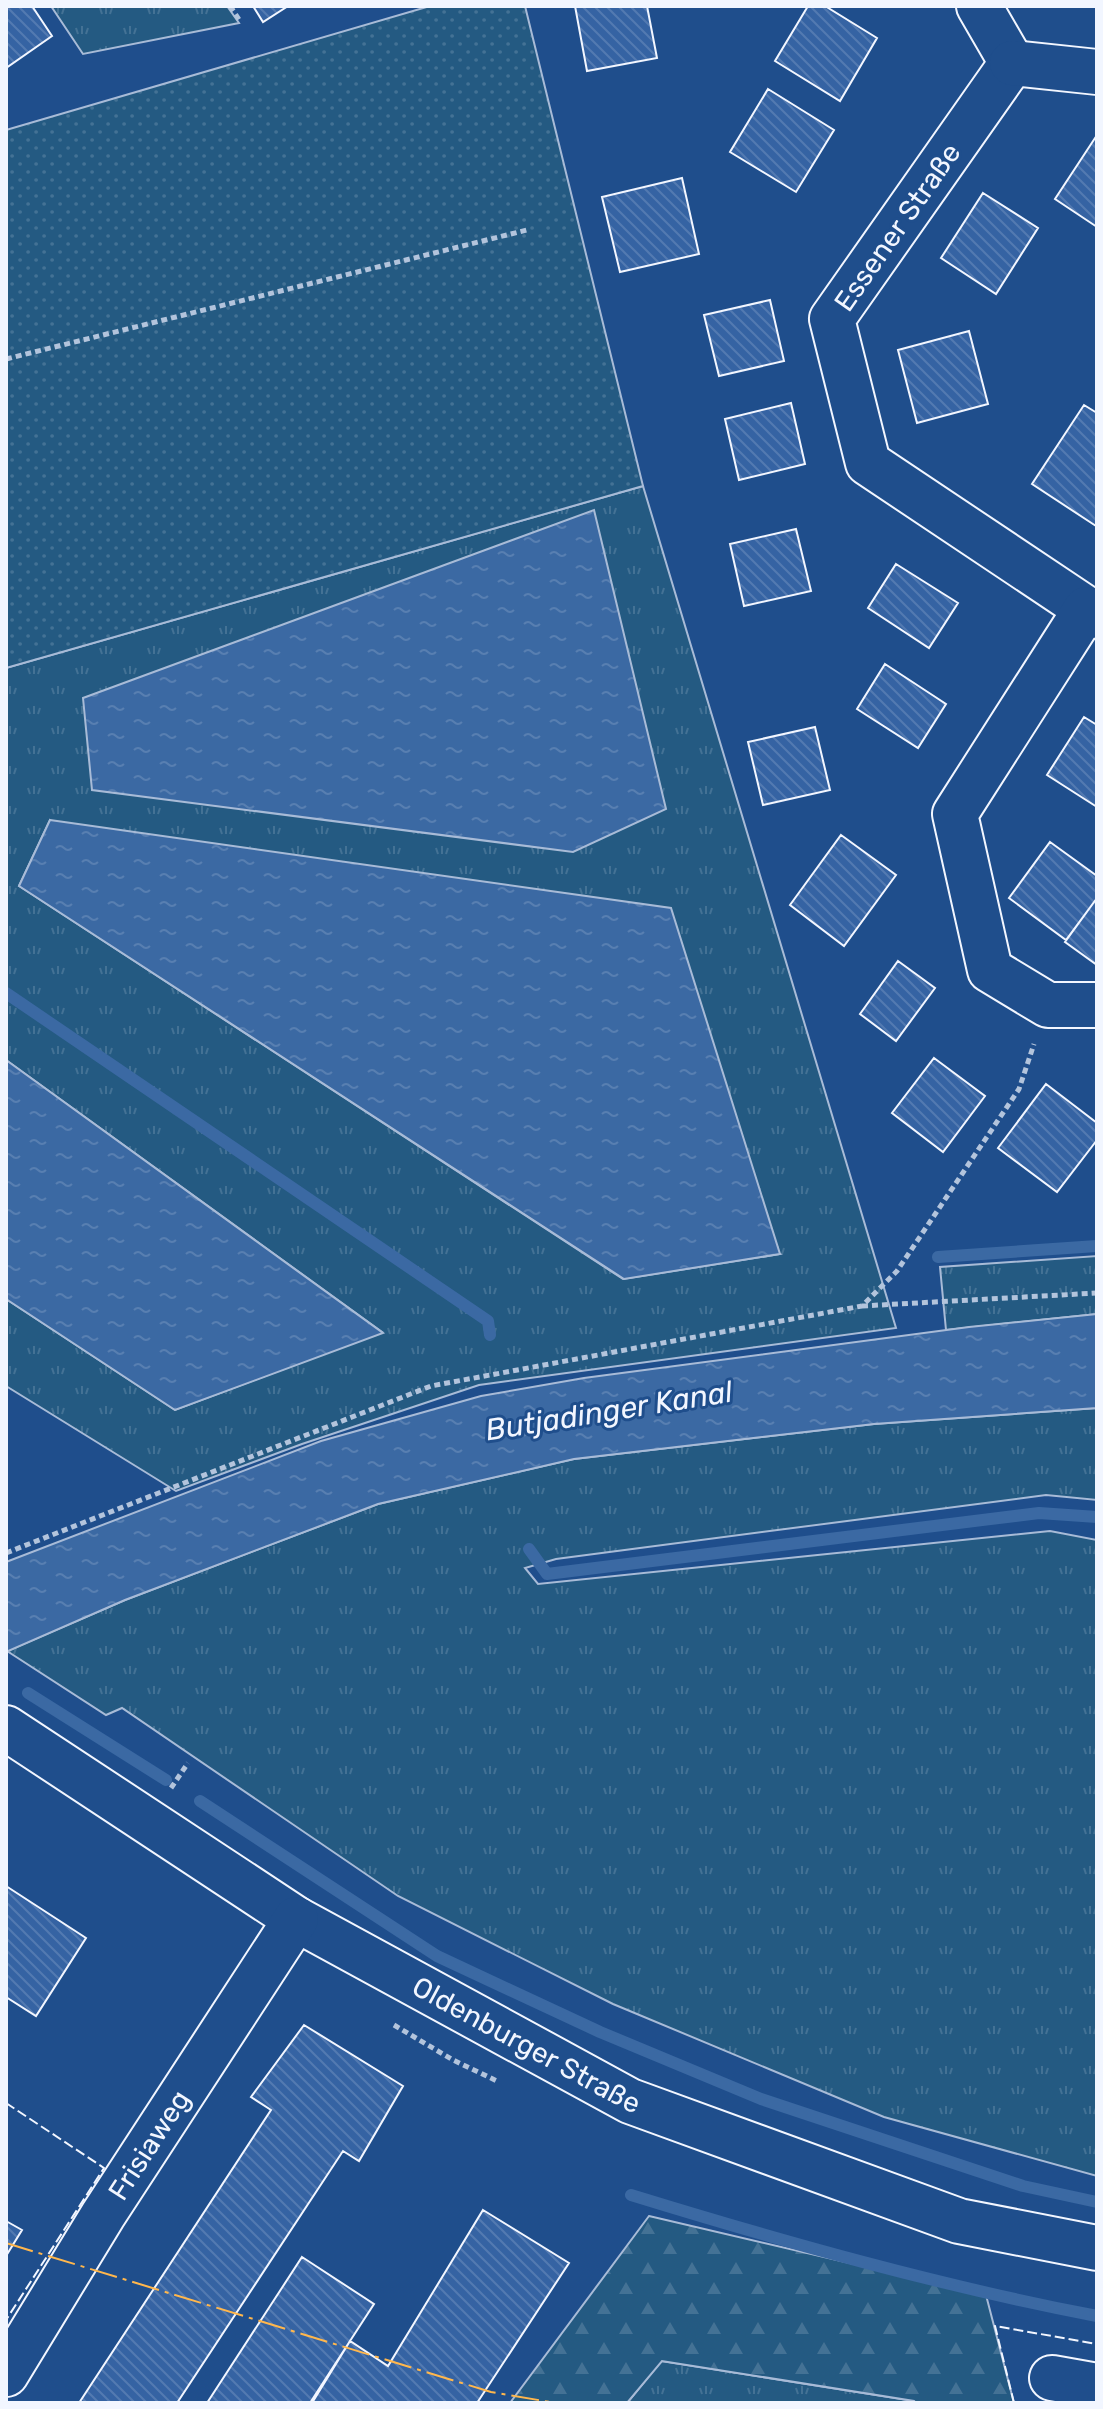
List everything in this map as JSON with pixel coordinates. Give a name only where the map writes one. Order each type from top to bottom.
[{"type":"street","points":[[979,6],[1012,63],[1097,72]]},
{"type":"street","name":"Essener Straße","points":[[1012,63],[832,319],[868,463],[1092,613]]},
{"type":"street","points":[[1092,613],[955,814],[990,970],[1048,1005],[1097,1005]]},
{"type":"street","name":"Oldenburger Straße","points":[[6,1728],[296,1919],[630,2101],[959,2221],[1097,2248]]},
{"type":"street","name":"Frisiaweg","points":[[6,2374],[103,2215],[296,1919]]},
{"type":"street","points":[[1052,2378],[1097,2386]]},
{"type":"path","points":[[230,6],[240,21]]},
{"type":"path","points":[[6,359],[527,230]]},
{"type":"path","points":[[862,1306],[897,1271],[1019,1089],[1048,1005]]},
{"type":"path","points":[[6,1553],[431,1386],[862,1306],[1097,1293]]},
{"type":"green space","points":[[51,6],[227,6],[239,23],[83,54]]},
{"type":"green space","points":[[430,6],[525,6],[643,486],[6,668],[6,130]]},
{"type":"green space","points":[[643,486],[896,1328],[479,1385],[302,1444],[176,1491],[6,1386],[6,1299],[175,1410],[382,1332],[6,1060],[6,668]],"holes":[[[50,820],[780,1254],[623,1279],[19,886]]]},
{"type":"green space","points":[[1097,1256],[1097,1314],[946,1330],[940,1267]]},
{"type":"green space","points":[[1097,1408],[1097,1500],[1046,1495],[556,1559],[525,1568],[538,1584],[1050,1531],[1097,1540],[1097,2176],[884,2117],[613,2004],[398,1896],[122,1708],[106,1715],[7,1651],[125,1600],[378,1504],[574,1459],[874,1424]]},
{"type":"green space","points":[[649,2216],[986,2295],[1014,2403],[916,2403],[662,2361],[627,2403],[510,2403]]},
{"type":"green space","points":[[661,2361],[914,2401],[916,2403],[627,2403]]},
{"type":"water","points":[[594,510],[666,809],[573,852],[92,790],[83,698]]},
{"type":"water","points":[[50,820],[671,908],[780,1254],[624,1279],[19,886]]},
{"type":"water","points":[[6,1060],[383,1333],[175,1410],[6,1299]]},
{"type":"water","name":"Butjadinger Kanal","points":[[1097,1314],[1097,1408],[874,1424],[574,1459],[378,1504],[125,1600],[6,1652],[6,1562],[321,1441],[481,1396],[584,1378],[969,1327]]},
{"type":"building","points":[[6,6],[32,6],[52,36],[6,68]]},
{"type":"building","points":[[253,6],[288,6],[263,22]]},
{"type":"building","points":[[575,6],[647,6],[657,58],[587,71]]},
{"type":"building","points":[[808,6],[825,6],[877,38],[840,101],[775,61]]},
{"type":"building","points":[[768,89],[834,130],[796,192],[730,152]]},
{"type":"building","points":[[1097,135],[1097,227],[1055,199]]},
{"type":"building","points":[[682,178],[699,254],[620,272],[602,197]]},
{"type":"building","points":[[983,193],[1038,228],[996,294],[941,258]]},
{"type":"building","points":[[770,300],[784,361],[719,376],[704,315]]},
{"type":"building","points":[[969,331],[988,404],[917,423],[898,350]]},
{"type":"building","points":[[791,403],[805,464],[739,480],[725,419]]},
{"type":"building","points":[[1084,405],[1097,413],[1096,526],[1032,484]]},
{"type":"building","points":[[796,529],[811,591],[744,606],[730,544]]},
{"type":"building","points":[[896,564],[958,603],[929,648],[868,608]]},
{"type":"building","points":[[885,664],[946,704],[918,748],[857,709]]},
{"type":"building","points":[[1084,717],[1097,725],[1097,807],[1047,775]]},
{"type":"building","points":[[815,727],[830,790],[763,805],[748,742]]},
{"type":"building","points":[[841,835],[896,875],[844,946],[790,905]]},
{"type":"building","points":[[1050,842],[1097,876],[1097,898],[1066,940],[1009,898]]},
{"type":"building","points":[[1097,898],[1097,965],[1065,942]]},
{"type":"building","points":[[898,961],[935,988],[896,1041],[860,1014]]},
{"type":"building","points":[[934,1058],[985,1096],[943,1152],[892,1113]]},
{"type":"building","points":[[1046,1084],[1097,1123],[1097,1140],[1057,1192],[998,1148]]},
{"type":"building","points":[[6,1886],[86,1938],[36,2016],[6,1997]]},
{"type":"building","points":[[304,2025],[403,2086],[359,2161],[343,2151],[177,2403],[79,2403],[271,2110],[251,2097]]},
{"type":"building","points":[[483,2210],[569,2263],[477,2403],[312,2403],[350,2341],[388,2366]]},
{"type":"building","points":[[6,2221],[22,2230],[6,2256]]},
{"type":"building","points":[[302,2257],[374,2304],[310,2403],[207,2403]]},
{"type":"waterway","points":[[6,993],[488,1321],[490,1335]]},
{"type":"waterway","points":[[938,1257],[1097,1246]]},
{"type":"waterway","points":[[529,1549],[547,1574],[1039,1513],[1097,1517]]},
{"type":"waterway","points":[[28,1693],[166,1780]]},
{"type":"waterway","points":[[200,1801],[437,1956],[600,2032],[761,2099],[1023,2186],[1097,2202]]},
{"type":"waterway","points":[[631,2195],[862,2262],[1097,2316]]},
{"type":"fence","points":[[6,2103],[104,2168],[6,2320]]},
{"type":"fence","points":[[1014,2403],[995,2326],[1097,2344]]},
{"type":"power","points":[[6,2243],[491,2392],[556,2403]]}]
